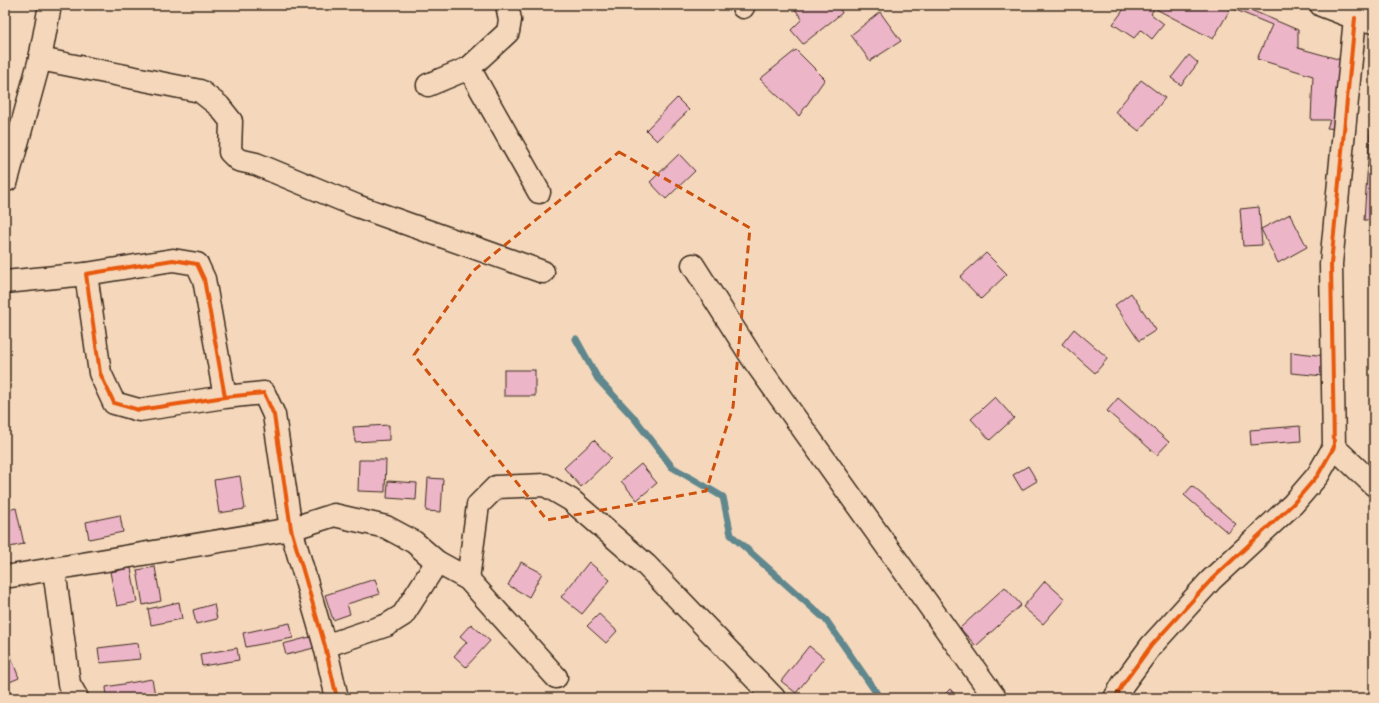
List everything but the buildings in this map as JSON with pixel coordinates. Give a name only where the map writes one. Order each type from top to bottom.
[{"type":"street","points":[[7,180],[40,59],[50,5]]},
{"type":"street","points":[[428,86],[469,68],[508,32],[510,20],[507,5]]},
{"type":"street","points":[[1115,698],[1123,684],[1151,646],[1211,580],[1293,504],[1318,475],[1334,447],[1331,264],[1364,20],[1321,5]]},
{"type":"street","points":[[40,59],[200,91],[219,106],[231,121],[230,152],[238,160],[256,164],[357,206],[543,272]]},
{"type":"street","points":[[469,68],[539,192]]},
{"type":"street","points":[[5,282],[86,274],[173,260],[196,264],[204,279],[225,396]]},
{"type":"street","points":[[693,264],[753,359],[995,698]]},
{"type":"street","points":[[86,274],[100,373],[114,403],[139,410],[225,396],[264,393],[274,416],[292,529],[325,646],[337,698]]},
{"type":"street","points":[[1334,447],[1374,485]]},
{"type":"street","points":[[468,579],[478,505],[496,487],[546,485],[571,500],[646,565],[774,698]]},
{"type":"street","points":[[5,577],[292,529],[334,515],[386,527],[414,542],[437,562],[468,579],[556,677]]},
{"type":"street","points":[[325,646],[387,625],[403,615],[437,562]]},
{"type":"street","points":[[54,569],[68,684],[77,698]]},
{"type":"highlighted area","points":[[619,152],[750,228],[733,407],[706,491],[547,520],[414,355],[473,271]]},
{"type":"waterway","points":[[576,339],[598,379],[635,419],[672,467],[723,497],[731,535],[826,620],[880,698]]},
{"type":"cycle path","points":[[1115,698],[1123,684],[1151,646],[1211,580],[1293,504],[1318,475],[1334,447],[1331,264],[1355,18]]},
{"type":"cycle path","points":[[225,397],[204,279],[197,264],[173,260],[86,274],[100,373],[114,403],[139,410],[225,397],[264,393],[274,415],[291,529],[325,646],[337,698]]}]
